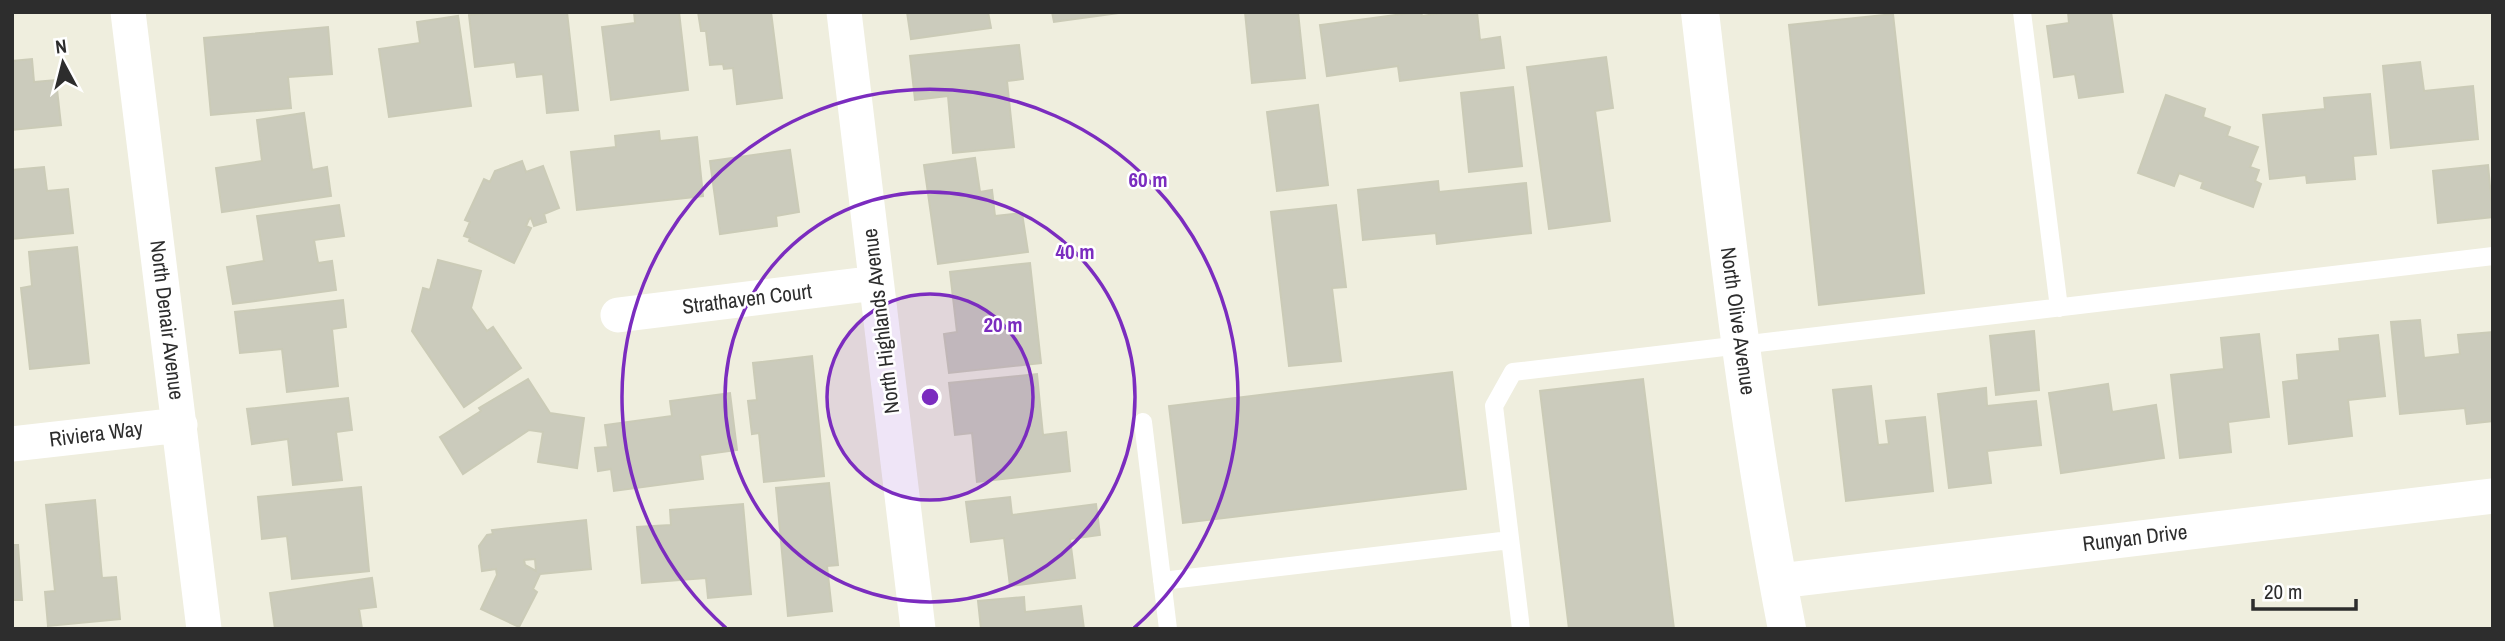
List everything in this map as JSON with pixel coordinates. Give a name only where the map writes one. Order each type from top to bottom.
[{"type":"street","name":"North Denair Avenue","points":[[128,12],[204,629]]},
{"type":"street","name":"North Highlands Avenue","points":[[844,12],[918,629]]},
{"type":"street","name":"North Olive Avenue","points":[[1700,12],[1741,346],[1787,629]]},
{"type":"street","name":"Strathaven Court","points":[[618,315],[876,283]]},
{"type":"street","name":"Riviera Way","points":[[12,444],[180,425]]},
{"type":"street","name":"Runyan Drive","points":[[1778,581],[2493,496]]},
{"type":"lane","points":[[2022,12],[2059,307]]},
{"type":"lane","points":[[1521,629],[1494,406],[1513,372],[2493,256]]},
{"type":"lane","points":[[1143,422],[1168,629]]},
{"type":"lane","points":[[1162,581],[1510,540]]},
{"type":"building","points":[[494,12],[567,12],[578,110],[547,113],[543,74],[517,77],[515,62],[475,67],[469,15]]},
{"type":"building","points":[[634,12],[679,12],[688,90],[611,100],[602,27],[635,23]]},
{"type":"building","points":[[698,12],[771,12],[782,98],[737,104],[733,68],[724,69],[723,64],[710,65],[706,31],[701,31]]},
{"type":"building","points":[[907,12],[988,12],[991,28],[911,39]]},
{"type":"building","points":[[1052,12],[1126,12],[1054,22]]},
{"type":"building","points":[[1245,12],[1298,12],[1305,78],[1252,83]]},
{"type":"building","points":[[1421,12],[1422,16],[1477,12],[1480,40],[1500,37],[1504,68],[1400,81],[1398,66],[1327,76],[1320,25]]},
{"type":"building","points":[[2068,12],[2111,12],[2123,92],[2079,98],[2075,74],[2054,77],[2047,26],[2069,23]]},
{"type":"building","points":[[1893,14],[1924,293],[1819,305],[1789,25]]},
{"type":"building","points":[[458,16],[471,106],[389,117],[379,49],[420,43],[417,22]]},
{"type":"building","points":[[328,27],[332,74],[288,77],[291,108],[211,115],[204,38]]},
{"type":"building","points":[[1019,45],[1023,79],[1007,81],[1014,147],[953,153],[948,96],[915,100],[910,56]]},
{"type":"building","points":[[1606,57],[1613,108],[1595,111],[1610,221],[1549,229],[1527,67]]},
{"type":"building","points":[[32,59],[34,82],[56,80],[61,125],[12,130],[12,61]]},
{"type":"building","points":[[2420,62],[2424,91],[2473,86],[2478,139],[2391,148],[2383,66]]},
{"type":"building","points":[[1513,87],[1522,166],[1469,172],[1461,93]]},
{"type":"building","points":[[2370,94],[2376,154],[2353,156],[2355,179],[2307,183],[2306,175],[2270,179],[2263,115],[2325,109],[2324,98]]},
{"type":"building","points":[[2166,95],[2205,109],[2203,117],[2230,127],[2227,136],[2258,147],[2250,167],[2259,170],[2255,181],[2261,184],[2253,207],[2201,188],[2203,182],[2179,173],[2174,186],[2138,173]]},
{"type":"building","points":[[1318,105],[1328,185],[1277,191],[1267,112]]},
{"type":"building","points":[[304,113],[312,170],[327,167],[331,196],[222,212],[216,168],[262,161],[257,120]]},
{"type":"building","points":[[659,131],[660,141],[697,137],[703,196],[577,210],[571,152],[616,147],[615,136]]},
{"type":"building","points":[[790,150],[799,212],[776,216],[777,226],[720,234],[710,161]]},
{"type":"building","points":[[975,158],[980,192],[992,190],[995,216],[1022,213],[1028,252],[938,264],[924,165]]},
{"type":"building","points":[[522,161],[526,172],[543,166],[559,208],[544,214],[546,222],[534,226],[531,218],[529,219],[526,226],[531,228],[514,263],[469,241],[470,238],[464,236],[470,222],[465,220],[484,179],[490,182],[495,171]]},
{"type":"building","points":[[2488,165],[2493,217],[2438,223],[2433,171]]},
{"type":"building","points":[[44,167],[47,191],[68,189],[73,233],[12,239],[12,170]]},
{"type":"building","points":[[1438,181],[1439,192],[1526,183],[1531,233],[1437,244],[1436,233],[1363,240],[1358,190]]},
{"type":"building","points":[[339,205],[344,236],[314,240],[318,263],[332,261],[336,290],[233,304],[227,267],[264,261],[257,216]]},
{"type":"building","points":[[1336,205],[1346,287],[1332,288],[1341,361],[1289,366],[1271,212]]},
{"type":"building","points":[[77,247],[89,363],[30,369],[21,288],[32,286],[29,252]]},
{"type":"building","points":[[438,260],[481,271],[471,308],[487,331],[493,327],[521,368],[464,407],[412,331],[423,288],[430,290]]},
{"type":"building","points":[[1030,263],[1041,363],[949,373],[944,334],[957,332],[950,272]]},
{"type":"building","points":[[343,300],[346,327],[332,329],[338,386],[287,392],[282,349],[240,353],[235,312]]},
{"type":"building","points":[[2420,320],[2424,358],[2460,354],[2458,335],[2493,332],[2493,421],[2467,424],[2465,408],[2400,414],[2391,322]]},
{"type":"building","points":[[2034,331],[2039,390],[1996,395],[1990,336]]},
{"type":"building","points":[[2259,334],[2269,417],[2228,422],[2231,452],[2180,458],[2171,375],[2224,369],[2221,338]]},
{"type":"building","points":[[2378,335],[2385,396],[2348,400],[2352,436],[2289,444],[2283,382],[2299,380],[2297,355],[2340,351],[2339,339]]},
{"type":"building","points":[[812,356],[824,476],[764,482],[759,433],[752,434],[748,401],[757,400],[753,363]]},
{"type":"building","points":[[1452,372],[1466,489],[1183,523],[1169,406]]},
{"type":"building","points":[[1037,374],[1043,435],[1066,432],[1070,471],[977,482],[972,433],[955,435],[949,383]]},
{"type":"building","points":[[528,379],[550,413],[584,418],[577,468],[538,462],[543,432],[529,430],[463,474],[440,437],[481,411],[479,408]]},
{"type":"building","points":[[1643,379],[1674,629],[1569,629],[1540,391]]},
{"type":"building","points":[[2108,384],[2112,412],[2156,405],[2164,458],[2061,473],[2049,393]]},
{"type":"building","points":[[1871,386],[1878,445],[1889,444],[1886,421],[1925,417],[1933,491],[1846,501],[1833,390]]},
{"type":"building","points":[[1986,388],[1987,406],[2036,401],[2041,445],[1987,451],[1991,483],[1949,488],[1938,394]]},
{"type":"building","points":[[730,393],[737,450],[700,455],[703,479],[614,491],[611,469],[598,471],[595,448],[608,447],[605,425],[672,416],[670,401]]},
{"type":"building","points":[[348,398],[352,430],[336,432],[342,480],[293,485],[288,439],[252,444],[247,409]]},
{"type":"building","points":[[829,483],[838,565],[827,566],[832,611],[788,616],[776,488]]},
{"type":"building","points":[[361,487],[369,571],[292,579],[287,536],[262,539],[258,497]]},
{"type":"building","points":[[1010,497],[1012,515],[1096,504],[1100,535],[1070,539],[1075,578],[1010,586],[1004,538],[971,542],[966,502]]},
{"type":"building","points":[[95,500],[102,578],[116,577],[120,619],[48,626],[45,592],[55,591],[46,505]]},
{"type":"building","points":[[743,504],[751,594],[708,598],[706,578],[642,583],[637,527],[671,525],[670,510]]},
{"type":"building","points":[[586,520],[591,569],[540,574],[533,589],[537,592],[519,627],[481,609],[497,575],[496,569],[482,571],[479,546],[487,535],[493,534],[492,530]],"holes":[[[535,559],[536,571],[525,565],[524,560]]]},
{"type":"building","points":[[12,545],[18,545],[22,600],[12,600]]},
{"type":"building","points":[[372,578],[376,607],[359,609],[362,629],[275,629],[270,593]]},
{"type":"building","points":[[1024,597],[1025,612],[1081,606],[1084,629],[981,629],[978,601]]}]
